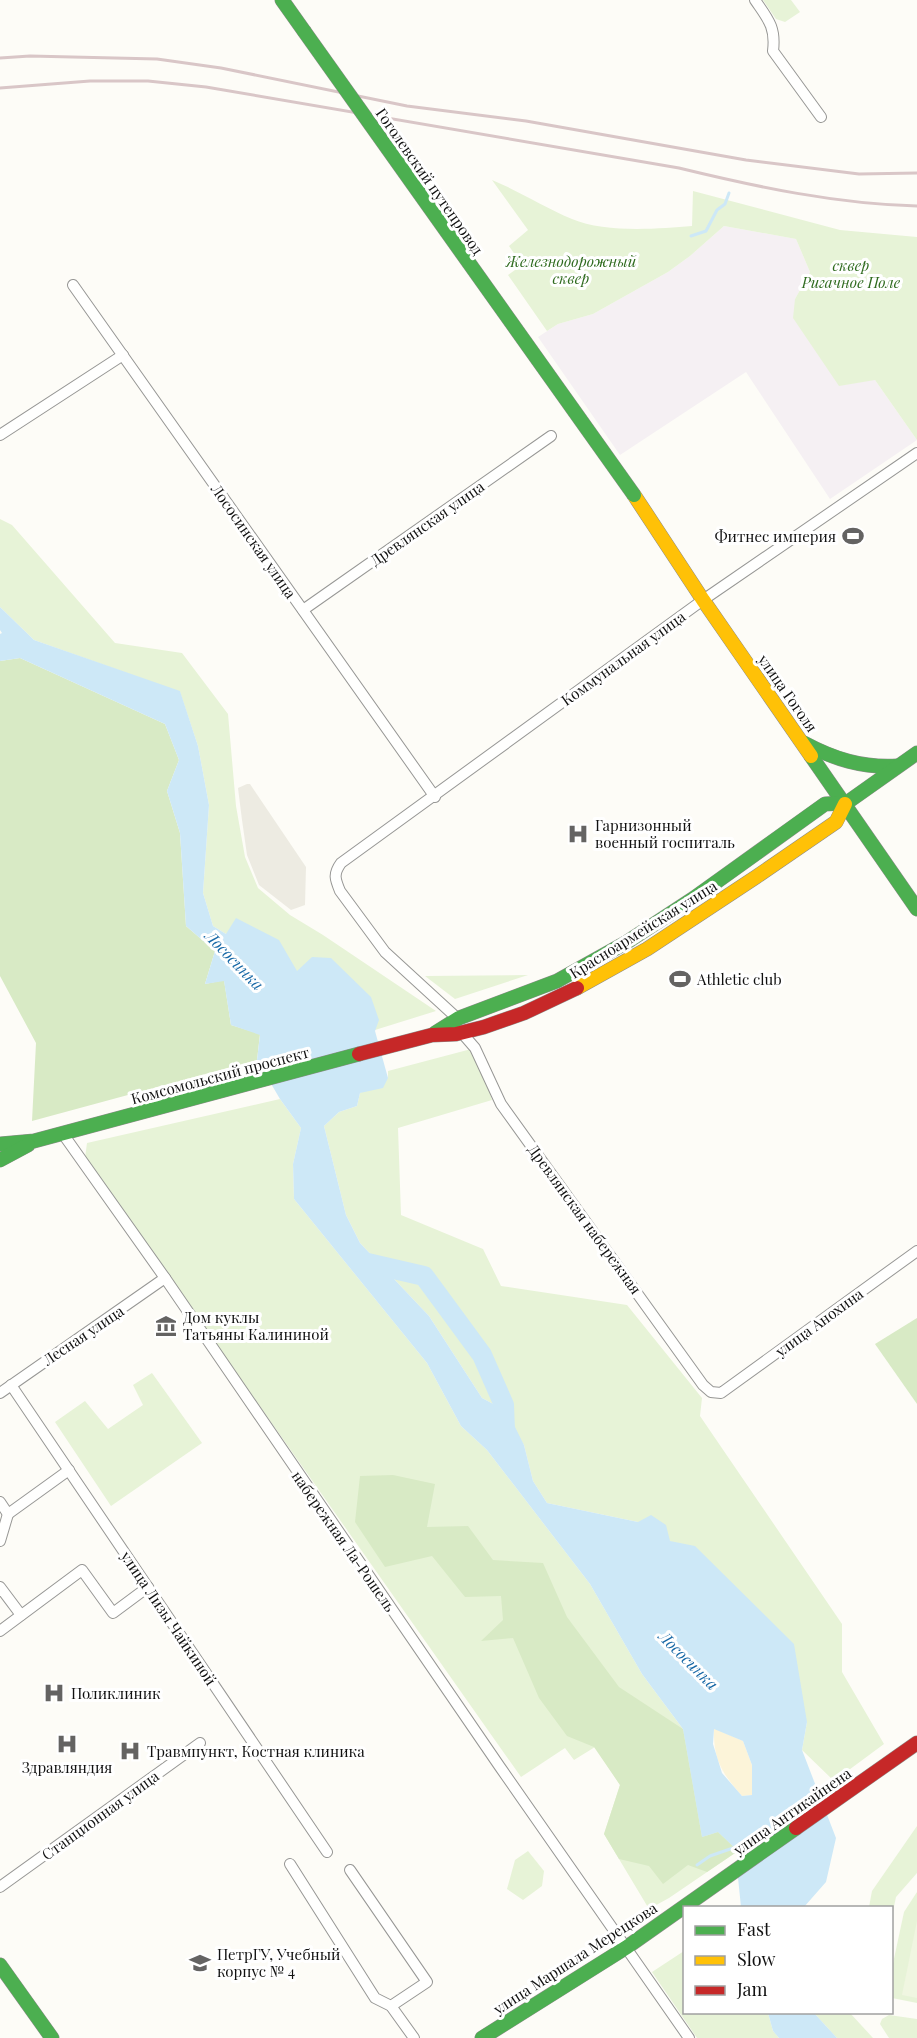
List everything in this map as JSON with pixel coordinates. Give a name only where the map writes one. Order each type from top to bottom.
[{"type":"main road","name":"Гоголевский путепровод","points":[[282,0],[634,495]]},
{"type":"main road","name":"улица Гоголя","points":[[634,495],[703,600],[917,909]]},
{"type":"main road","points":[[802,741],[832,758],[848,763],[881,768],[897,766]]},
{"type":"main road","name":"Красноармейская улица","points":[[413,1040],[432,1035],[462,1033],[516,1016],[563,997],[639,954],[711,908],[836,822],[845,803],[917,753]]},
{"type":"main road","name":"Красноармейская улица","points":[[432,1035],[458,1019],[556,982],[666,918],[825,804],[845,803]]},
{"type":"main road","name":"Комсомольский проспект","points":[[0,1144],[34,1141],[63,1134],[413,1040]]},
{"type":"main road","name":"Комсомольский проспект","points":[[0,1160],[34,1141]]},
{"type":"main road","name":"улица Антикайнена","points":[[685,1905],[917,1743]]},
{"type":"main road","name":"улица Маршала Мерецкова","points":[[482,2038],[627,1947],[683,1906]]},
{"type":"main road","points":[[0,1965],[52,2038]]},
{"type":"street","points":[[755,0],[772,26],[773,51],[821,117]]},
{"type":"street","name":"Лососинская улица","points":[[73,285],[435,797]]},
{"type":"street","points":[[0,435],[123,355]]},
{"type":"street","name":"Древлянская улица","points":[[303,610],[552,436]]},
{"type":"street","name":"Коммунальная улица","points":[[458,1019],[385,952],[340,891],[335,879],[335,871],[341,863],[435,797],[703,600],[917,453]]},
{"type":"street","name":"Древлянская набережная","points":[[462,1033],[476,1048],[501,1104],[703,1385],[711,1392],[721,1393]]},
{"type":"street","name":"набережная Ла-Рошель","points":[[63,1134],[165,1278],[466,1718],[689,2038]]},
{"type":"street","name":"улица Анохина","points":[[721,1393],[917,1251]]},
{"type":"street","name":"Лесная улица","points":[[0,1393],[165,1278]]},
{"type":"street","name":"улица Лизы Чайкиной","points":[[11,1385],[327,1852]]},
{"type":"street","points":[[0,1541],[8,1514],[69,1470]]},
{"type":"street","points":[[0,1502],[8,1514]]},
{"type":"street","points":[[0,1631],[82,1570],[113,1613],[148,1587]]},
{"type":"street","points":[[0,1587],[21,1615]]},
{"type":"street","name":"Станционная улица","points":[[0,1887],[200,1743]]},
{"type":"street","points":[[290,1864],[375,1998],[391,2006],[414,2038]]},
{"type":"street","points":[[350,1870],[427,1982],[391,2006]]},
{"type":"shaded area","points":[[724,226],[796,239],[810,272],[795,299],[875,380],[917,440],[830,499],[746,372],[620,455],[538,337],[558,324],[593,314],[668,272]]},
{"type":"shaded area","points":[[250,784],[306,867],[305,905],[291,910],[259,885],[247,855],[238,788]]},
{"type":"green space","points":[[763,0],[791,0],[800,12],[785,22],[776,19]]},
{"type":"green space","points":[[492,180],[572,219],[599,226],[631,229],[692,226],[693,191],[840,230],[917,237],[917,440],[875,380],[839,386],[793,318],[795,299],[810,272],[796,239],[724,226],[668,272],[593,314],[558,324],[547,331],[508,275],[522,265],[509,246],[528,230]]},
{"type":"green space","points":[[0,519],[12,525],[115,643],[182,653],[228,714],[236,806],[245,857],[258,888],[290,915],[436,1011],[375,1030],[297,972],[213,926],[203,893],[209,805],[198,746],[180,692],[34,640],[0,607]]},
{"type":"green space","points":[[20,658],[165,724],[179,760],[167,791],[180,833],[186,926],[215,951],[205,984],[224,980],[231,1025],[260,1034],[257,1060],[32,1121],[36,1043],[0,976],[0,661]]},
{"type":"green space","points":[[528,975],[455,999],[425,976]]},
{"type":"green space","points":[[475,1048],[492,1100],[398,1128],[401,1215],[483,1249],[501,1286],[627,1305],[702,1398],[700,1416],[842,1624],[842,1672],[884,1744],[834,1781],[802,1750],[807,1722],[670,1541],[638,1522],[547,1503],[533,1481],[524,1445],[499,1407],[482,1398],[429,1316],[360,1243],[346,1215],[324,1126],[339,1112],[357,1106],[360,1093],[388,1078],[388,1071]]},
{"type":"green space","points":[[280,1099],[301,1128],[293,1164],[294,1199],[427,1363],[461,1426],[487,1450],[590,1584],[642,1674],[683,1729],[738,1851],[649,1909],[604,1834],[620,1785],[595,1747],[574,1760],[565,1748],[521,1777],[85,1158],[87,1143]]},
{"type":"green space","points":[[917,1318],[917,1404],[875,1344]]},
{"type":"green space","points":[[152,1373],[202,1443],[111,1506],[55,1422],[85,1401],[108,1429],[143,1405],[133,1385]]},
{"type":"green space","points":[[393,1475],[435,1484],[427,1527],[468,1526],[493,1560],[543,1563],[567,1617],[619,1687],[683,1729],[702,1837],[718,1832],[738,1851],[707,1872],[688,1865],[663,1884],[649,1866],[619,1859],[604,1834],[620,1785],[594,1747],[567,1736],[539,1698],[513,1638],[481,1641],[503,1620],[501,1596],[465,1597],[432,1556],[385,1567],[355,1522],[360,1476]]},
{"type":"green space","points":[[917,1826],[917,1873],[896,1897],[893,1911],[893,1906],[869,1906],[872,1891]]},
{"type":"green space","points":[[528,1851],[544,1871],[542,1886],[523,1900],[507,1889],[515,1860]]},
{"type":"green space","points":[[917,1892],[917,2003],[893,1998],[893,1963],[904,1912]]},
{"type":"green space","points":[[917,1921],[917,1998],[902,1995]]},
{"type":"green space","points":[[683,1952],[683,2014],[768,2014],[773,2031],[779,2038],[697,2038],[652,1972]]},
{"type":"green space","points":[[815,2014],[851,2014],[873,2038],[837,2038]]},
{"type":"green space","points":[[889,2015],[917,2019],[917,2038],[889,2038],[880,2024],[882,2019]]},
{"type":"sand","points":[[714,1728],[743,1741],[752,1765],[752,1795],[742,1796],[724,1773],[715,1749]]},
{"type":"water","points":[[0,607],[34,640],[180,691],[198,746],[209,805],[203,893],[213,926],[226,934],[236,918],[279,940],[297,971],[312,957],[331,958],[371,997],[379,1020],[375,1031],[388,1078],[383,1088],[360,1093],[357,1106],[339,1112],[324,1126],[346,1215],[360,1243],[429,1316],[482,1398],[499,1407],[504,1405],[524,1445],[533,1481],[547,1503],[638,1522],[651,1515],[666,1525],[670,1541],[695,1546],[794,1644],[807,1722],[802,1750],[836,1838],[826,1882],[805,1906],[741,1906],[737,1868],[738,1851],[718,1832],[702,1837],[683,1729],[642,1674],[590,1584],[487,1450],[461,1426],[427,1363],[294,1199],[293,1164],[301,1128],[280,1099],[257,1060],[260,1035],[231,1025],[224,981],[205,984],[215,951],[186,926],[180,833],[167,791],[179,760],[165,724],[20,658],[0,661],[0,634],[2,633]],"holes":[[[714,1729],[743,1741],[752,1765],[752,1795],[742,1796],[722,1773],[713,1744]]]},
{"type":"water","points":[[768,2014],[815,2014],[837,2038],[779,2038],[773,2031]]},
{"type":"waterway","points":[[691,236],[706,231],[717,210],[725,204],[729,193]]},
{"type":"waterway","name":"Лососинка","points":[[359,1261],[424,1276],[482,1355],[504,1405],[505,1431]]},
{"type":"waterway","points":[[697,1865],[710,1856],[733,1848]]},
{"type":"railway","points":[[0,58],[30,56],[157,59],[221,68],[407,106],[526,121],[746,160],[859,174],[917,173]]},
{"type":"railway","points":[[0,88],[90,81],[148,81],[206,87],[679,168],[797,193],[857,202],[917,206]]},
{"type":"traffic: fast","points":[[282,0],[304,31]]},
{"type":"traffic: fast","points":[[304,31],[634,495]]},
{"type":"traffic: fast","points":[[804,743],[826,754],[860,764],[897,766]]},
{"type":"traffic: fast","points":[[845,804],[917,753]]},
{"type":"traffic: fast","points":[[811,756],[917,909]]},
{"type":"traffic: fast","points":[[435,1033],[459,1018],[557,981],[627,942],[694,898],[825,804],[845,803]]},
{"type":"traffic: fast","points":[[0,1144],[34,1141],[359,1054]]},
{"type":"traffic: fast","points":[[0,1160],[28,1145]]},
{"type":"traffic: fast","points":[[685,1906],[796,1828]]},
{"type":"traffic: fast","points":[[482,2038],[627,1947],[683,1908]]},
{"type":"traffic: fast","points":[[0,1965],[52,2038]]},
{"type":"traffic: slow","points":[[634,495],[703,600],[811,756]]},
{"type":"traffic: slow","points":[[577,988],[647,949],[756,877],[836,822],[845,804]]},
{"type":"traffic: jam","points":[[359,1054],[432,1035],[456,1034],[484,1027],[524,1013],[577,988]]},
{"type":"traffic: jam","points":[[796,1828],[917,1743]]},
{"type":"place","name":"Фитнес империя","points":[[853,536]]},
{"type":"place","name":"Гарнизонный военный госпиталь","points":[[578,834]]},
{"type":"place","name":"Athletic club","points":[[680,979]]},
{"type":"place","name":"Дом куклы Татьяны Калининой","points":[[166,1326]]},
{"type":"place","name":"Поликлиник","points":[[54,1693]]},
{"type":"place","name":"Здравляндия","points":[[67,1744]]},
{"type":"place","name":"Травмпункт, Костная клиника","points":[[130,1751]]},
{"type":"place","name":"ПетрГУ, Учебный корпус № 4","points":[[200,1963]]},
{"type":"park label","name":"Железнодорожный сквер","points":[[571,270]]},
{"type":"park label","name":"сквер Ригачное Поле","points":[[851,274]]}]
